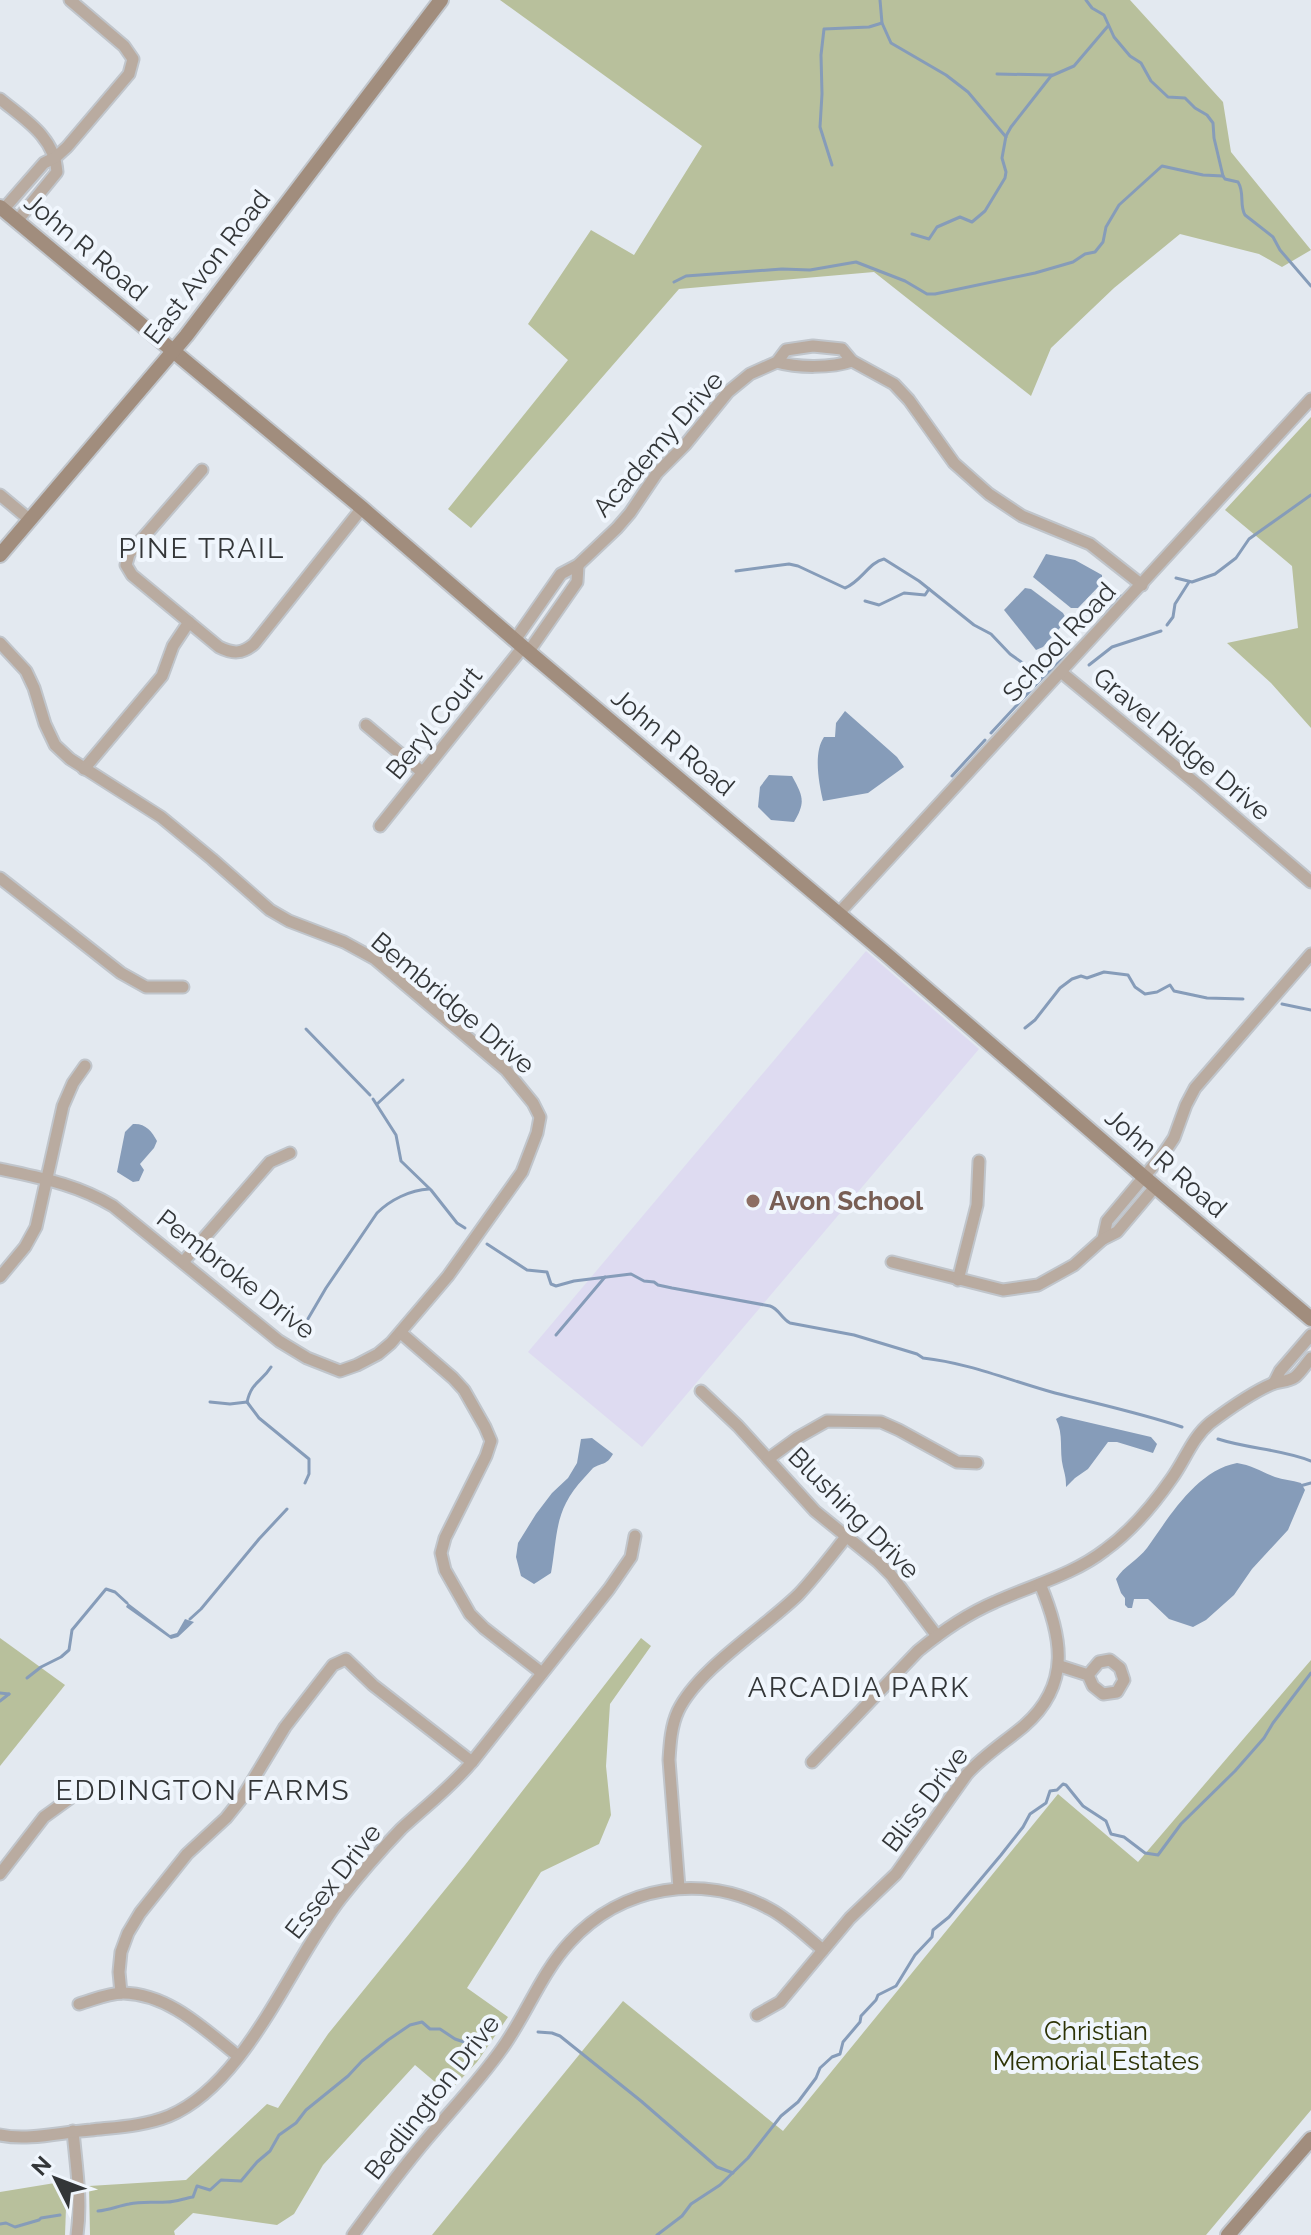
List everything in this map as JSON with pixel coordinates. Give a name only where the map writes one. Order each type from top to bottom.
[{"type":"main road","name":"East Avon Road","points":[[0,555],[173,351],[441,0]]},
{"type":"main road","name":"John R Road","points":[[2,208],[362,508],[1311,1319]]},
{"type":"main road","points":[[1228,2235],[1311,2139]]},
{"type":"street","points":[[2,208],[44,163],[67,147],[129,74],[133,59],[124,46],[70,0]]},
{"type":"street","points":[[0,99],[39,132],[56,157],[57,172],[17,221]]},
{"type":"street","name":"Academy Drive","points":[[522,646],[561,574],[578,565],[630,513],[657,473],[685,445],[728,392],[750,374],[777,362],[786,350],[813,346],[842,349],[852,361],[894,384],[954,463],[989,494],[1022,516],[1090,544],[1142,585]]},
{"type":"street","points":[[777,362],[790,366],[840,365],[852,361]]},
{"type":"street","name":"School Road","points":[[839,913],[1311,399]]},
{"type":"street","points":[[202,470],[129,554],[126,565],[132,575],[230,653],[246,651],[254,644],[362,508]]},
{"type":"street","points":[[0,495],[30,520]]},
{"type":"street","name":"Academy Drive","points":[[522,646],[577,582],[578,565]]},
{"type":"street","points":[[84,769],[162,676],[173,646],[189,622]]},
{"type":"street","name":"Bembridge Drive","points":[[0,643],[26,671],[55,745],[70,759],[161,817],[270,910],[375,959],[506,1070],[533,1103],[540,1117],[522,1172],[448,1276],[401,1333]]},
{"type":"street","name":"Beryl Court","points":[[380,826],[522,646]]},
{"type":"street","name":"Gravel Ridge Drive","points":[[1061,672],[1311,882]]},
{"type":"street","points":[[366,725],[422,772]]},
{"type":"street","points":[[0,878],[121,973],[146,987],[183,987]]},
{"type":"street","points":[[1103,1239],[1107,1221],[1174,1138],[1195,1088],[1311,954]]},
{"type":"street","points":[[0,1277],[25,1247],[36,1227],[63,1106],[85,1066]]},
{"type":"street","points":[[184,1261],[270,1162],[290,1153]]},
{"type":"street","points":[[958,1280],[977,1205],[979,1161]]},
{"type":"street","name":"Pembroke Drive","points":[[0,1169],[91,1192],[184,1261],[279,1341],[323,1365],[340,1371],[357,1365],[378,1354],[401,1333]]},
{"type":"street","points":[[892,1262],[1003,1290],[1038,1285],[1074,1265],[1103,1239],[1117,1232],[1155,1187]]},
{"type":"street","points":[[401,1333],[464,1390],[491,1441],[445,1538],[441,1553],[445,1570],[470,1614],[542,1673]]},
{"type":"street","points":[[1274,1383],[1280,1371],[1311,1335]]},
{"type":"street","points":[[812,1762],[896,1672],[937,1636],[993,1603],[1077,1568],[1106,1550],[1127,1531],[1172,1478],[1195,1439],[1207,1426],[1274,1383],[1296,1377],[1311,1358]]},
{"type":"street","name":"Blushing Drive","points":[[701,1391],[738,1426],[815,1511],[891,1575],[937,1636]]},
{"type":"street","points":[[768,1459],[827,1421],[881,1422],[957,1462],[977,1463]]},
{"type":"street","name":"Essex Drive","points":[[0,2135],[32,2136],[147,2123],[171,2115],[209,2090],[272,2009],[316,1933],[360,1874],[402,1829],[459,1778],[609,1589],[631,1557],[635,1536]]},
{"type":"street","points":[[679,1888],[669,1760],[670,1739],[677,1714],[688,1694],[703,1677],[798,1594],[846,1537]]},
{"type":"street","points":[[1040,1584],[1053,1616],[1060,1666],[1088,1675]]},
{"type":"street","points":[[121,1993],[121,1952],[140,1913],[187,1854],[226,1818],[242,1798],[273,1743],[333,1665],[346,1659],[373,1685],[472,1762]]},
{"type":"street","name":"Bliss Drive","points":[[757,2015],[780,2002],[850,1918],[896,1874],[980,1759],[1035,1716],[1048,1697],[1060,1666]]},
{"type":"street","points":[[0,1874],[44,1817],[73,1796]]},
{"type":"street","name":"Bedlington Drive","points":[[353,2235],[405,2166],[503,2048],[558,1957],[570,1942],[602,1915],[642,1895],[679,1888],[708,1889],[747,1898],[772,1910],[823,1950]]},
{"type":"street","points":[[79,2004],[121,1993],[166,2003],[185,2014],[238,2056]]},
{"type":"street","points":[[73,2131],[78,2184],[77,2235]]},
{"type":"shaded area","name":"Avon School","points":[[866,951],[979,1049],[642,1447],[528,1352]]},
{"type":"green space","points":[[500,0],[1130,0],[1223,102],[1231,152],[1311,250],[1282,267],[1259,254],[1180,234],[1114,288],[1051,348],[1031,396],[874,272],[679,289],[471,528],[448,509],[568,360],[528,324],[591,230],[634,255],[702,146]]},
{"type":"green space","points":[[1311,417],[1311,728],[1271,683],[1227,643],[1298,628],[1292,566],[1225,510]]},
{"type":"green space","points":[[0,1638],[65,1685],[0,1766]]},
{"type":"green space","points":[[641,1638],[651,1646],[610,1704],[606,1766],[611,1815],[599,1844],[541,1872],[467,1988],[508,2017],[477,2062],[448,2093],[415,2065],[323,2165],[294,2214],[277,2225],[193,2213],[174,2231],[175,2235],[90,2235],[89,2186],[186,2180],[267,2104],[278,2108],[328,2034],[465,1865]]},
{"type":"green space","name":"Christian Memorial Estates","points":[[1311,1660],[1311,2110],[1206,2235],[432,2235],[623,2001],[783,2131],[1058,1794],[1138,1862]]},
{"type":"green space","points":[[67,2181],[65,2235],[0,2235],[0,2192]]},
{"type":"water","points":[[1046,554],[1075,560],[1102,575],[1102,583],[1078,608],[1071,608],[1033,577]]},
{"type":"water","points":[[1025,588],[1031,589],[1063,613],[1067,620],[1043,647],[1036,650],[1004,610]]},
{"type":"water","points":[[845,711],[897,757],[904,767],[868,793],[823,801],[819,751],[824,737],[835,737],[836,723]]},
{"type":"water","points":[[769,775],[792,776],[796,783],[802,804],[794,822],[771,820],[758,807],[760,787]]},
{"type":"water","points":[[133,1124],[148,1128],[157,1141],[140,1164],[144,1170],[139,1181],[133,1182],[117,1172],[125,1132]]},
{"type":"water","points":[[1061,1416],[1151,1437],[1157,1444],[1153,1453],[1108,1442],[1088,1469],[1066,1487],[1056,1419]]},
{"type":"water","points":[[592,1438],[613,1454],[606,1462],[593,1468],[567,1501],[559,1522],[551,1573],[534,1584],[521,1576],[516,1557],[518,1543],[552,1493],[568,1478],[577,1463],[581,1439]]},
{"type":"water","points":[[1237,1463],[1301,1483],[1305,1490],[1288,1530],[1252,1569],[1234,1595],[1206,1620],[1193,1627],[1169,1619],[1148,1599],[1134,1599],[1132,1608],[1128,1608],[1116,1579],[1119,1574],[1143,1552],[1185,1496],[1209,1475]]},
{"type":"water","points":[[128,1603],[170,1635],[177,1633],[185,1619],[194,1622],[178,1637],[171,1639],[126,1607]]},
{"type":"waterway","points":[[880,0],[882,23],[891,43],[946,75],[968,92],[1006,137]]},
{"type":"waterway","points":[[1086,0],[1104,15],[1114,37],[1130,56],[1141,63],[1151,81],[1168,97],[1185,98],[1207,115],[1213,123],[1223,176]]},
{"type":"waterway","points":[[832,165],[820,127],[824,29],[869,27],[882,23]]},
{"type":"waterway","points":[[912,234],[929,239],[937,227],[960,217],[972,222],[985,211],[1005,178],[1002,158],[1011,127],[1051,76],[1074,66],[1108,26]]},
{"type":"waterway","points":[[997,74],[1052,75]]},
{"type":"waterway","points":[[674,282],[686,276],[810,270],[856,262],[905,281],[927,294],[935,294],[1035,273],[1095,252],[1103,242],[1106,227],[1119,205],[1162,166],[1223,176],[1238,182],[1245,215],[1273,237],[1280,250],[1311,286]]},
{"type":"waterway","points":[[1176,578],[1192,582],[1215,574],[1236,558],[1249,539],[1311,495]]},
{"type":"waterway","points":[[736,571],[789,564],[845,588],[884,559],[991,634],[1010,654],[1034,671]]},
{"type":"waterway","points":[[1167,625],[1173,617],[1175,604],[1189,582]]},
{"type":"waterway","points":[[865,601],[879,605],[904,593],[925,595],[929,589]]},
{"type":"waterway","points":[[1103,617],[1121,596]]},
{"type":"waterway","points":[[1089,665],[1112,647],[1161,631]]},
{"type":"waterway","points":[[991,733],[1042,678],[1082,641]]},
{"type":"waterway","points":[[952,776],[985,740]]},
{"type":"waterway","points":[[1025,1028],[1060,988],[1072,979],[1104,972],[1128,975],[1135,987],[1145,994],[1170,985],[1174,991],[1207,998],[1243,999]]},
{"type":"waterway","points":[[1282,1004],[1311,1010]]},
{"type":"waterway","points":[[306,1029],[370,1095]]},
{"type":"waterway","points":[[377,1104],[403,1080]]},
{"type":"waterway","points":[[373,1099],[396,1135],[401,1161],[465,1228]]},
{"type":"waterway","points":[[302,1329],[377,1213],[401,1196],[429,1189]]},
{"type":"waterway","points":[[487,1244],[527,1270],[547,1272],[551,1284],[556,1286],[631,1274],[658,1285],[770,1306],[790,1323],[854,1335],[923,1358],[973,1368],[1182,1427]]},
{"type":"waterway","points":[[556,1335],[605,1277]]},
{"type":"waterway","points":[[247,1402],[254,1386],[271,1367]]},
{"type":"waterway","points":[[210,1402],[247,1402]]},
{"type":"waterway","points":[[247,1402],[259,1418],[309,1459],[309,1474],[305,1483]]},
{"type":"waterway","points":[[1218,1439],[1311,1461]]},
{"type":"waterway","points":[[1300,1486],[1311,1483]]},
{"type":"waterway","points":[[190,1619],[287,1509]]},
{"type":"waterway","points":[[27,1678],[69,1650],[72,1630],[106,1589],[115,1592],[127,1603]]},
{"type":"waterway","points":[[657,2235],[682,2216],[691,2204],[720,2185],[748,2158],[781,2116],[798,2102],[820,2068],[840,2054],[843,2042],[878,1995],[896,1986],[915,1955],[932,1937],[933,1930],[949,1917],[1001,1855],[1030,1814],[1046,1803],[1050,1791],[1066,1785],[1083,1806],[1106,1821],[1111,1834],[1124,1837],[1145,1853],[1158,1855],[1181,1824],[1264,1738],[1311,1673]]},
{"type":"waterway","points":[[0,1693],[9,1694]]},
{"type":"waterway","points":[[0,1701],[9,1694]]},
{"type":"waterway","points":[[98,2211],[134,2203],[177,2201],[193,2197],[197,2186],[210,2190],[221,2180],[241,2181],[270,2151],[279,2135],[296,2123],[306,2110],[362,2061],[410,2025],[422,2022],[430,2029],[440,2029],[455,2039],[482,2048]]},
{"type":"waterway","points":[[538,2032],[560,2036],[717,2167],[733,2173]]},
{"type":"waterway","points":[[0,2224],[15,2227],[60,2215]]},
{"type":"place","name":"Avon School","points":[[753,1201]]},
{"type":"district","name":"PINE TRAIL","points":[[202,548]]},
{"type":"district","name":"ARCADIA PARK","points":[[859,1687]]},
{"type":"district","name":"EDDINGTON FARMS","points":[[203,1790]]}]
